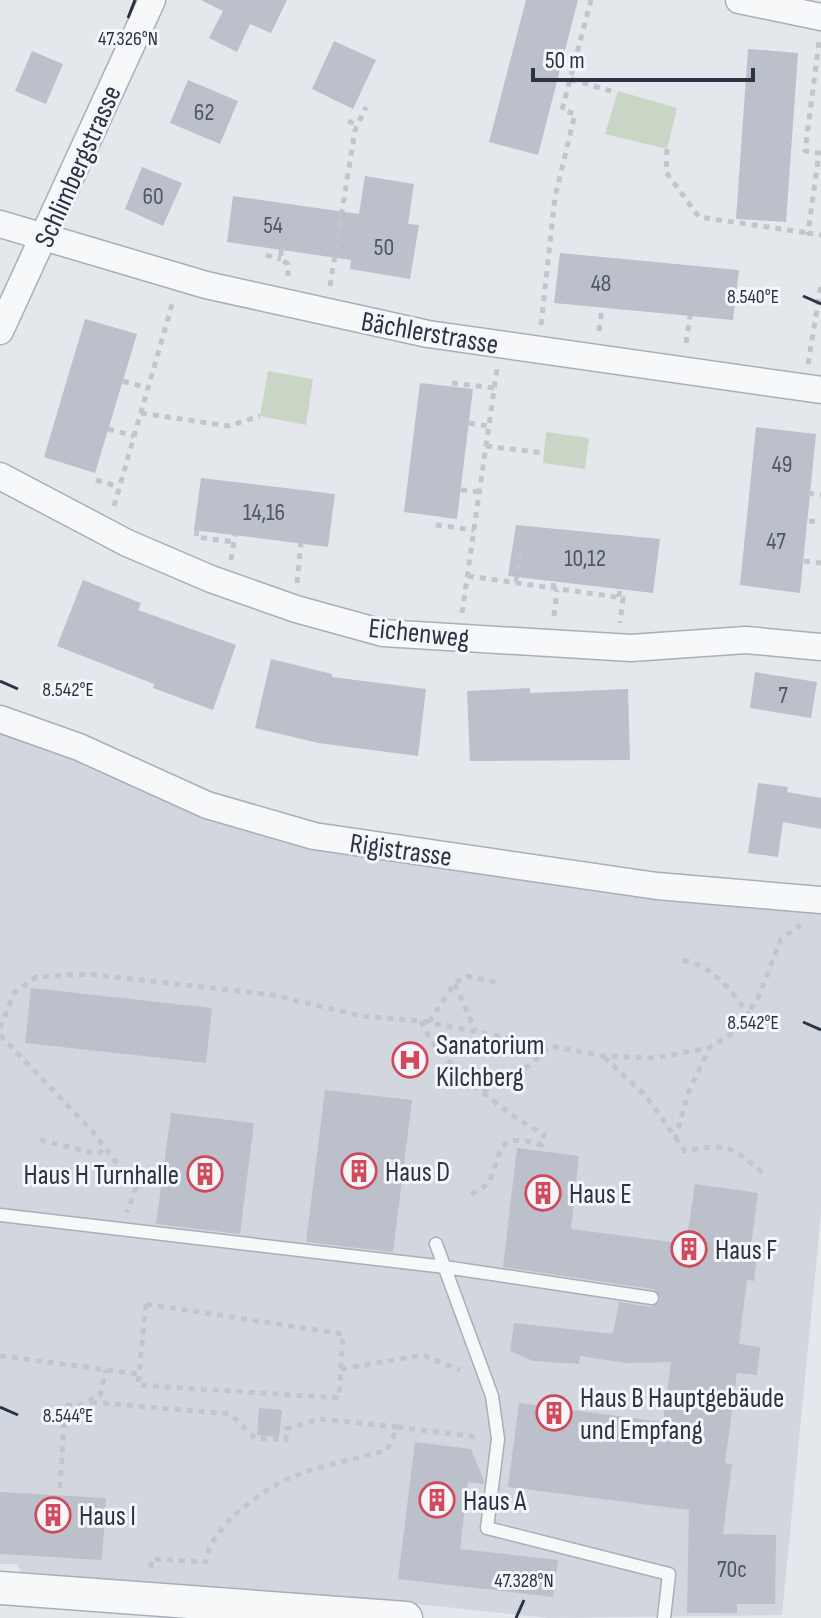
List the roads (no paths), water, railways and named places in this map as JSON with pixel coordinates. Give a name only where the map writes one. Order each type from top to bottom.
[{"type":"street","name":"Schlimbergstrasse","points":[[0,331],[152,0]]},
{"type":"street","points":[[739,0],[820,29]]},
{"type":"street","name":"Bächlerstrasse","points":[[0,224],[153,270],[265,299],[428,334],[813,389]]},
{"type":"street","name":"Eichenweg","points":[[0,476],[106,533],[211,579],[294,608],[383,633],[631,648],[746,640],[821,647]]},
{"type":"street","name":"Rigistrasse","points":[[0,719],[79,747],[207,805],[314,836],[816,909]]},
{"type":"street","points":[[0,1588],[406,1618]]},
{"type":"lane","points":[[0,1215],[445,1267],[652,1298]]},
{"type":"lane","points":[[436,1244],[487,1382],[498,1439],[487,1528],[669,1574],[664,1618]]},
{"type":"place","name":"Sanatorium Kilchberg","points":[[410,1060]]},
{"type":"place","name":"Haus D","points":[[359,1171]]},
{"type":"place","name":"Haus H Turnhalle","points":[[205,1174]]},
{"type":"place","name":"Haus E","points":[[543,1193]]},
{"type":"place","name":"Haus F","points":[[689,1249]]},
{"type":"place","name":"Haus B Hauptgebäude und Empfang","points":[[554,1413]]},
{"type":"place","name":"Haus A","points":[[437,1500]]},
{"type":"place","name":"Haus I","points":[[53,1515]]}]
